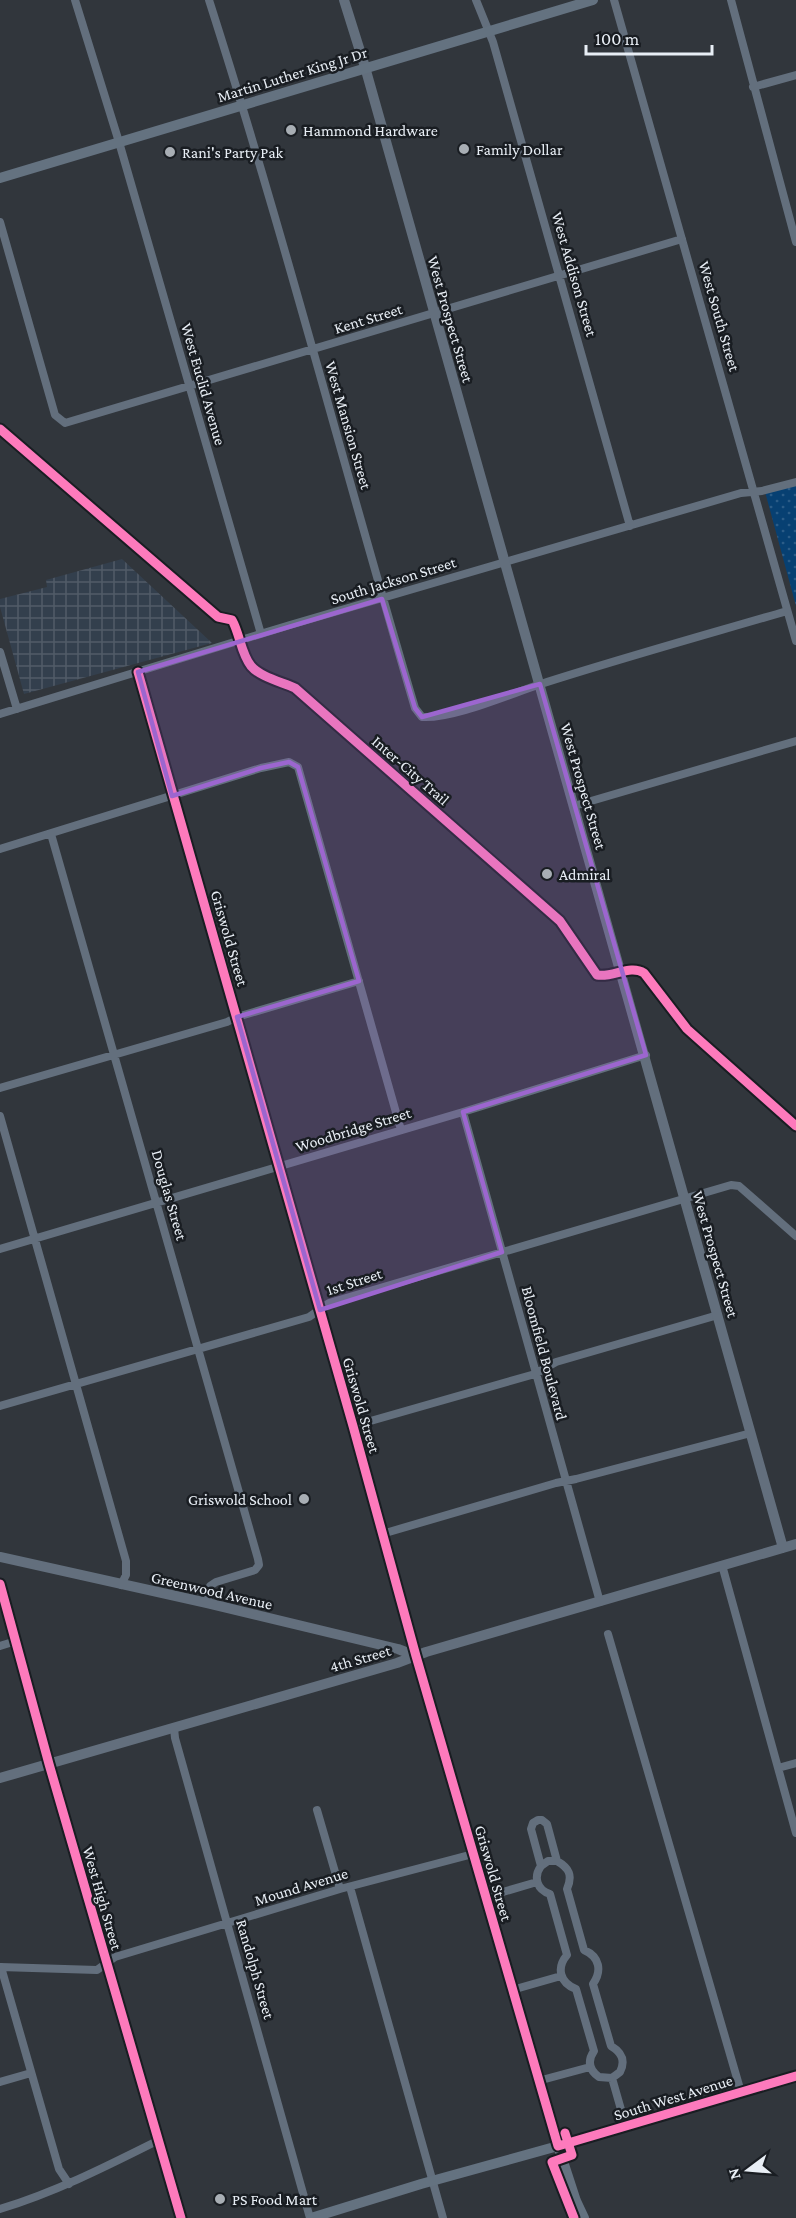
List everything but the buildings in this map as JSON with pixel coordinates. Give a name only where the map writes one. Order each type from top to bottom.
[{"type":"main road","name":"Martin Luther King Jr Dr","points":[[0,178],[592,0]]},
{"type":"main road","name":"South West Avenue","points":[[311,2218],[558,2146]]},
{"type":"main road","points":[[558,2146],[568,2181],[584,2218]]},
{"type":"street","name":"West Euclid Avenue","points":[[75,0],[119,142],[261,634]]},
{"type":"street","name":"West Mansion Street","points":[[209,0],[242,104],[415,708],[422,717],[432,718],[470,708],[540,684]]},
{"type":"street","name":"West Prospect Street","points":[[344,0],[646,1055],[783,1548]]},
{"type":"street","name":"West Addison Street","points":[[476,0],[488,31],[560,276],[630,526]]},
{"type":"street","name":"West South Street","points":[[614,0],[796,641]]},
{"type":"street","points":[[731,0],[796,242]]},
{"type":"street","points":[[753,87],[796,75]]},
{"type":"street","name":"Kent Street","points":[[0,222],[55,415],[61,422],[69,423],[682,239]]},
{"type":"street","name":"South Jackson Street","points":[[0,714],[504,562],[741,493],[796,482]]},
{"type":"street","points":[[540,684],[787,610]]},
{"type":"street","points":[[0,652],[16,709]]},
{"type":"street","name":"Griswold Street","points":[[138,672],[353,1426],[416,1656],[558,2146]]},
{"type":"street","points":[[574,806],[796,741]]},
{"type":"street","points":[[0,849],[172,796],[197,786],[289,762],[298,767],[401,1130]]},
{"type":"street","name":"Douglas Street","points":[[51,834],[258,1564],[255,1570],[210,1586],[207,1603]]},
{"type":"street","points":[[0,1088],[359,981]]},
{"type":"street","name":"Woodbridge Street","points":[[0,1249],[463,1112],[646,1055]]},
{"type":"street","name":"Bloomfield Boulevard","points":[[463,1112],[600,1602]]},
{"type":"street","points":[[0,1116],[126,1561],[126,1575],[121,1585]]},
{"type":"street","name":"1st Street","points":[[0,1406],[309,1317],[329,1303],[731,1185],[739,1186],[796,1236]]},
{"type":"street","points":[[353,1426],[535,1374],[556,1362],[718,1315]]},
{"type":"street","points":[[382,1534],[566,1481],[751,1432]]},
{"type":"street","name":"4th Street","points":[[0,1778],[796,1544]]},
{"type":"street","name":"Greenwood Avenue","points":[[0,1557],[207,1603],[398,1649],[416,1656]]},
{"type":"street","points":[[723,1565],[796,1833]]},
{"type":"street","name":"West High Street","points":[[0,1584],[49,1764],[181,2218]]},
{"type":"street","points":[[608,1634],[741,2092]]},
{"type":"street","points":[[0,1646],[15,1641]]},
{"type":"street","name":"Randolph Street","points":[[174,1728],[311,2218]]},
{"type":"street","points":[[778,1768],[796,1763]]},
{"type":"street","points":[[317,1810],[345,1888],[443,2218]]},
{"type":"street","points":[[541,1866],[531,1829],[533,1824],[542,1820],[547,1824],[557,1860],[570,1872],[567,1888],[584,1950]]},
{"type":"street","name":"Mound Avenue","points":[[1,1967],[97,1970],[115,1957],[345,1888],[473,1854]]},
{"type":"street","points":[[557,1860],[548,1861],[541,1866],[536,1875],[537,1882],[540,1889],[550,1894],[557,1894],[567,1888]]},
{"type":"street","points":[[486,1897],[537,1882]]},
{"type":"street","points":[[550,1894],[567,1955]]},
{"type":"street","points":[[584,1950],[595,1958],[599,1965],[597,1978],[593,1984],[583,1989],[576,1989],[565,1983],[561,1976],[560,1966],[567,1955],[584,1950]]},
{"type":"street","points":[[1,1967],[59,2169],[69,2184]]},
{"type":"street","points":[[512,1990],[561,1976]]},
{"type":"street","points":[[593,1984],[611,2046]]},
{"type":"street","points":[[576,1989],[594,2051]]},
{"type":"street","points":[[611,2046],[618,2050],[622,2058],[620,2072],[612,2078],[598,2077],[590,2067],[590,2059],[594,2051],[611,2046]]},
{"type":"street","points":[[538,2081],[590,2067]]},
{"type":"street","points":[[0,2082],[31,2073]]},
{"type":"street","name":"South West Avenue","points":[[558,2146],[796,2076]]},
{"type":"street","points":[[612,2078],[626,2127]]},
{"type":"street","points":[[0,2209],[69,2184],[159,2140]]},
{"type":"highlighted area","points":[[382,599],[415,708],[422,717],[540,684],[646,1055],[463,1112],[502,1252],[320,1310],[237,1017],[359,981],[298,767],[289,762],[261,768],[172,796],[138,672]]},
{"type":"shaded area","points":[[796,483],[796,606],[764,488]]},
{"type":"shaded area","points":[[122,559],[212,643],[24,694],[0,607],[0,599],[47,587],[46,580]]},
{"type":"cycle path","name":"Inter-City Trail","points":[[0,429],[218,617],[232,620],[245,656],[255,670],[295,688],[560,921],[597,975],[609,975],[627,970],[644,973],[687,1029],[796,1126]]},
{"type":"cycle path","points":[[138,672],[353,1426],[416,1656],[558,2146],[796,2076]]},
{"type":"cycle path","points":[[0,1584],[49,1764],[181,2218]]},
{"type":"cycle path","points":[[565,2133],[572,2155],[552,2162],[574,2218]]},
{"type":"place","name":"Hammond Hardware","points":[[291,130]]},
{"type":"place","name":"Family Dollar","points":[[464,149]]},
{"type":"place","name":"Rani's Party Pak","points":[[170,152]]},
{"type":"place","name":"Admiral","points":[[547,874]]},
{"type":"place","name":"Griswold School","points":[[304,1499]]},
{"type":"place","name":"PS Food Mart","points":[[220,2199]]}]
